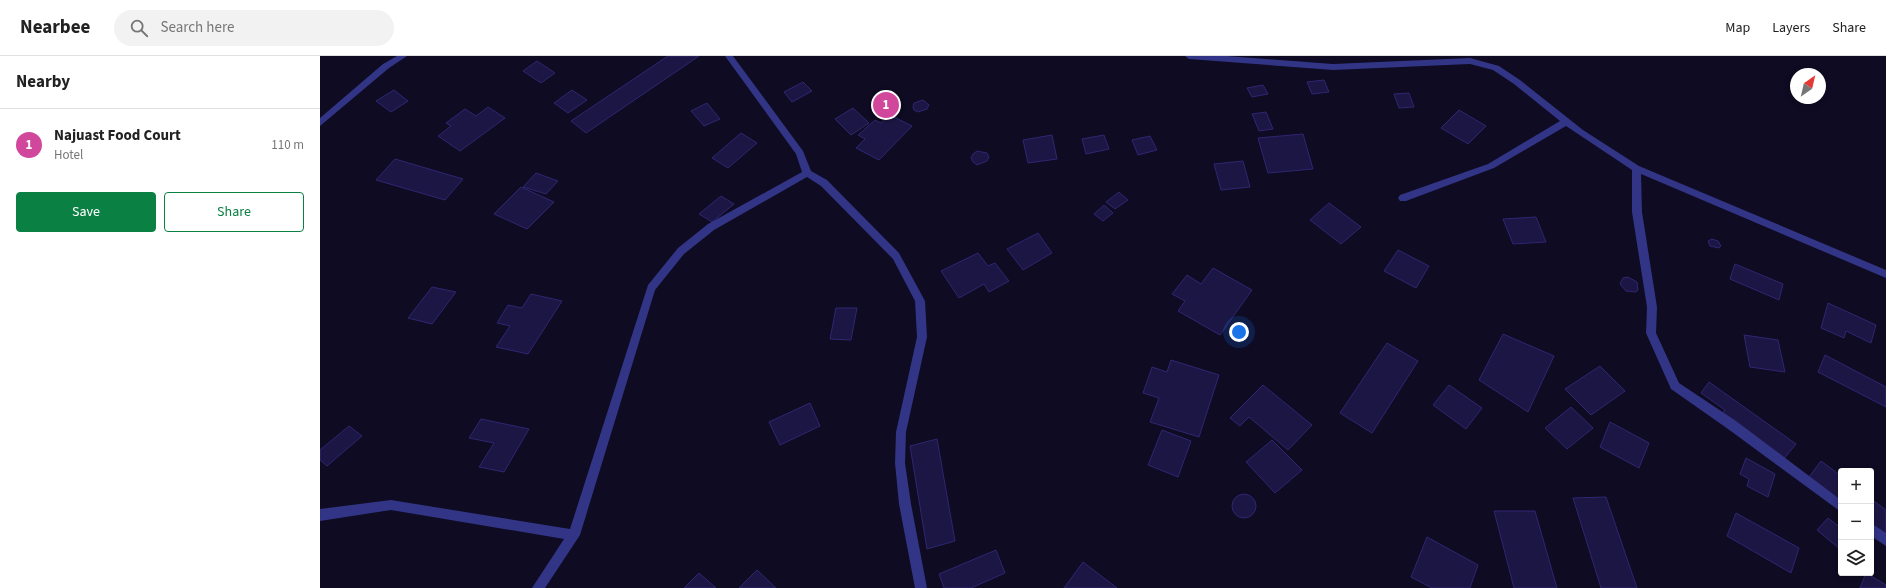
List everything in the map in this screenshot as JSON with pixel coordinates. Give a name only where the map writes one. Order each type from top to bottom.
[{"type":"street","points":[[320,123],[386,66],[403,56]]},
{"type":"street","points":[[728,56],[800,152],[807,173],[824,183],[896,256],[920,301],[922,337],[901,432],[900,463],[905,504],[921,588]]},
{"type":"street","points":[[1189,56],[1333,67],[1470,61],[1496,68],[1517,82],[1566,122],[1636,168],[1886,274]]},
{"type":"street","points":[[1403,198],[1491,166],[1566,122]]},
{"type":"street","points":[[1636,168],[1637,212],[1652,307],[1651,333],[1675,386],[1732,425],[1838,505]]},
{"type":"street","points":[[538,588],[574,535],[651,288],[665,269],[681,252],[711,227],[807,173]]},
{"type":"street","points":[[320,515],[392,505],[574,535]]},
{"type":"street","points":[[1874,531],[1886,540]]},
{"type":"building","points":[[668,56],[699,56],[586,133],[571,121]]},
{"type":"building","points":[[537,61],[555,73],[541,83],[523,71]]},
{"type":"building","points":[[1324,80],[1329,92],[1312,94],[1307,82]]},
{"type":"building","points":[[803,82],[812,91],[792,102],[784,92]]},
{"type":"building","points":[[1263,85],[1268,94],[1252,97],[1247,88]]},
{"type":"building","points":[[394,90],[408,101],[391,112],[376,101]]},
{"type":"building","points":[[572,90],[587,100],[568,113],[554,103]]},
{"type":"building","points":[[1409,93],[1414,107],[1399,108],[1394,94]]},
{"type":"building","points":[[923,100],[929,105],[927,109],[918,112],[914,110],[914,103]]},
{"type":"building","points":[[707,103],[720,119],[704,126],[691,111]]},
{"type":"building","points":[[488,107],[505,118],[460,151],[438,136],[451,126],[446,123],[465,109],[476,116]]},
{"type":"building","points":[[853,108],[869,123],[851,135],[835,119]]},
{"type":"building","points":[[1459,110],[1486,126],[1468,144],[1441,128]]},
{"type":"building","points":[[1266,112],[1273,129],[1259,131],[1252,114]]},
{"type":"building","points":[[890,115],[912,126],[879,160],[856,148],[865,139],[858,135],[875,120],[881,123]]},
{"type":"building","points":[[741,133],[757,143],[728,168],[712,158]]},
{"type":"building","points":[[1303,134],[1313,169],[1268,173],[1258,138]]},
{"type":"building","points":[[1052,135],[1057,159],[1028,163],[1023,140]]},
{"type":"building","points":[[1104,135],[1109,149],[1086,154],[1082,139]]},
{"type":"building","points":[[1150,136],[1157,150],[1138,155],[1132,140]]},
{"type":"building","points":[[977,151],[987,153],[989,157],[987,161],[977,165],[973,162],[971,158]]},
{"type":"building","points":[[395,159],[463,179],[445,200],[376,180]]},
{"type":"building","points":[[1243,161],[1250,187],[1221,190],[1214,164]]},
{"type":"building","points":[[536,173],[558,181],[546,194],[523,187]]},
{"type":"building","points":[[521,187],[554,202],[527,229],[494,214]]},
{"type":"building","points":[[1119,192],[1128,200],[1115,209],[1106,202]]},
{"type":"building","points":[[721,196],[734,204],[712,222],[699,214]]},
{"type":"building","points":[[1329,203],[1361,227],[1341,244],[1310,220]]},
{"type":"building","points":[[1104,205],[1113,213],[1103,221],[1094,214]]},
{"type":"building","points":[[1536,217],[1546,242],[1513,244],[1503,219]]},
{"type":"building","points":[[1038,233],[1052,253],[1023,270],[1007,249]]},
{"type":"building","points":[[1712,239],[1718,241],[1721,246],[1719,248],[1710,246],[1708,241]]},
{"type":"building","points":[[1398,250],[1429,266],[1416,288],[1384,271]]},
{"type":"building","points":[[978,253],[988,266],[995,263],[1009,281],[989,292],[984,284],[959,298],[941,271]]},
{"type":"building","points":[[1735,264],[1783,284],[1779,300],[1730,279]]},
{"type":"building","points":[[1213,268],[1252,290],[1220,335],[1178,311],[1185,301],[1172,294],[1187,275],[1201,284]]},
{"type":"building","points":[[1628,277],[1637,282],[1638,290],[1636,292],[1626,291],[1620,284],[1623,278]]},
{"type":"building","points":[[432,287],[456,292],[432,324],[408,318]]},
{"type":"building","points":[[531,294],[562,301],[528,354],[496,347],[510,326],[497,323],[508,305],[522,308]]},
{"type":"building","points":[[1828,303],[1876,325],[1871,343],[1846,331],[1844,338],[1821,328]]},
{"type":"building","points":[[836,308],[857,308],[851,340],[830,339]]},
{"type":"building","points":[[1503,334],[1554,356],[1528,412],[1479,380]]},
{"type":"building","points":[[1744,335],[1778,340],[1785,372],[1750,367]]},
{"type":"building","points":[[1387,343],[1418,361],[1372,433],[1340,413]]},
{"type":"building","points":[[1825,355],[1886,387],[1886,407],[1818,372]]},
{"type":"building","points":[[1171,360],[1219,375],[1199,437],[1150,422],[1159,398],[1143,393],[1152,367],[1167,372]]},
{"type":"building","points":[[1600,366],[1625,391],[1591,415],[1565,389]]},
{"type":"building","points":[[1709,382],[1796,444],[1782,461],[1719,416],[1725,410],[1701,393]]},
{"type":"building","points":[[1263,385],[1312,425],[1288,450],[1249,417],[1240,426],[1230,418]]},
{"type":"building","points":[[1449,385],[1482,408],[1466,429],[1433,405]]},
{"type":"building","points":[[810,403],[820,426],[780,445],[769,422]]},
{"type":"building","points":[[1571,407],[1593,428],[1567,449],[1545,428]]},
{"type":"building","points":[[481,419],[529,429],[504,472],[479,467],[494,443],[469,438]]},
{"type":"building","points":[[1610,422],[1649,443],[1639,468],[1600,447]]},
{"type":"building","points":[[349,426],[362,436],[327,466],[320,460],[320,450]]},
{"type":"building","points":[[1162,430],[1191,441],[1178,477],[1148,465]]},
{"type":"building","points":[[937,439],[955,541],[927,549],[910,446]]},
{"type":"building","points":[[1272,440],[1302,470],[1275,493],[1246,462]]},
{"type":"building","points":[[1746,458],[1775,474],[1768,497],[1747,486],[1749,479],[1740,474]]},
{"type":"building","points":[[1821,461],[1838,474],[1838,499],[1809,477]]},
{"type":"building","points":[[1244,494],[1252,498],[1256,506],[1252,514],[1244,518],[1236,514],[1232,506],[1236,498]]},
{"type":"building","points":[[1606,497],[1637,588],[1601,588],[1573,498]]},
{"type":"building","points":[[1874,501],[1886,510],[1886,535],[1874,526]]},
{"type":"building","points":[[1494,511],[1535,511],[1557,588],[1514,588]]},
{"type":"building","points":[[1736,513],[1799,548],[1791,573],[1727,536]]},
{"type":"building","points":[[1828,518],[1838,526],[1838,548],[1817,530]]},
{"type":"building","points":[[1427,537],[1478,565],[1470,588],[1432,588],[1411,577]]},
{"type":"building","points":[[996,550],[1005,573],[971,588],[944,588],[939,574]]},
{"type":"building","points":[[1083,562],[1117,588],[1064,588]]},
{"type":"building","points":[[757,570],[776,588],[739,588]]},
{"type":"building","points":[[699,573],[716,588],[684,588]]},
{"type":"building","points":[[1865,576],[1871,576],[1886,585],[1886,588],[1860,588]]},
{"type":"place","name":"Najuast Food Court","points":[[886,105]]}]
